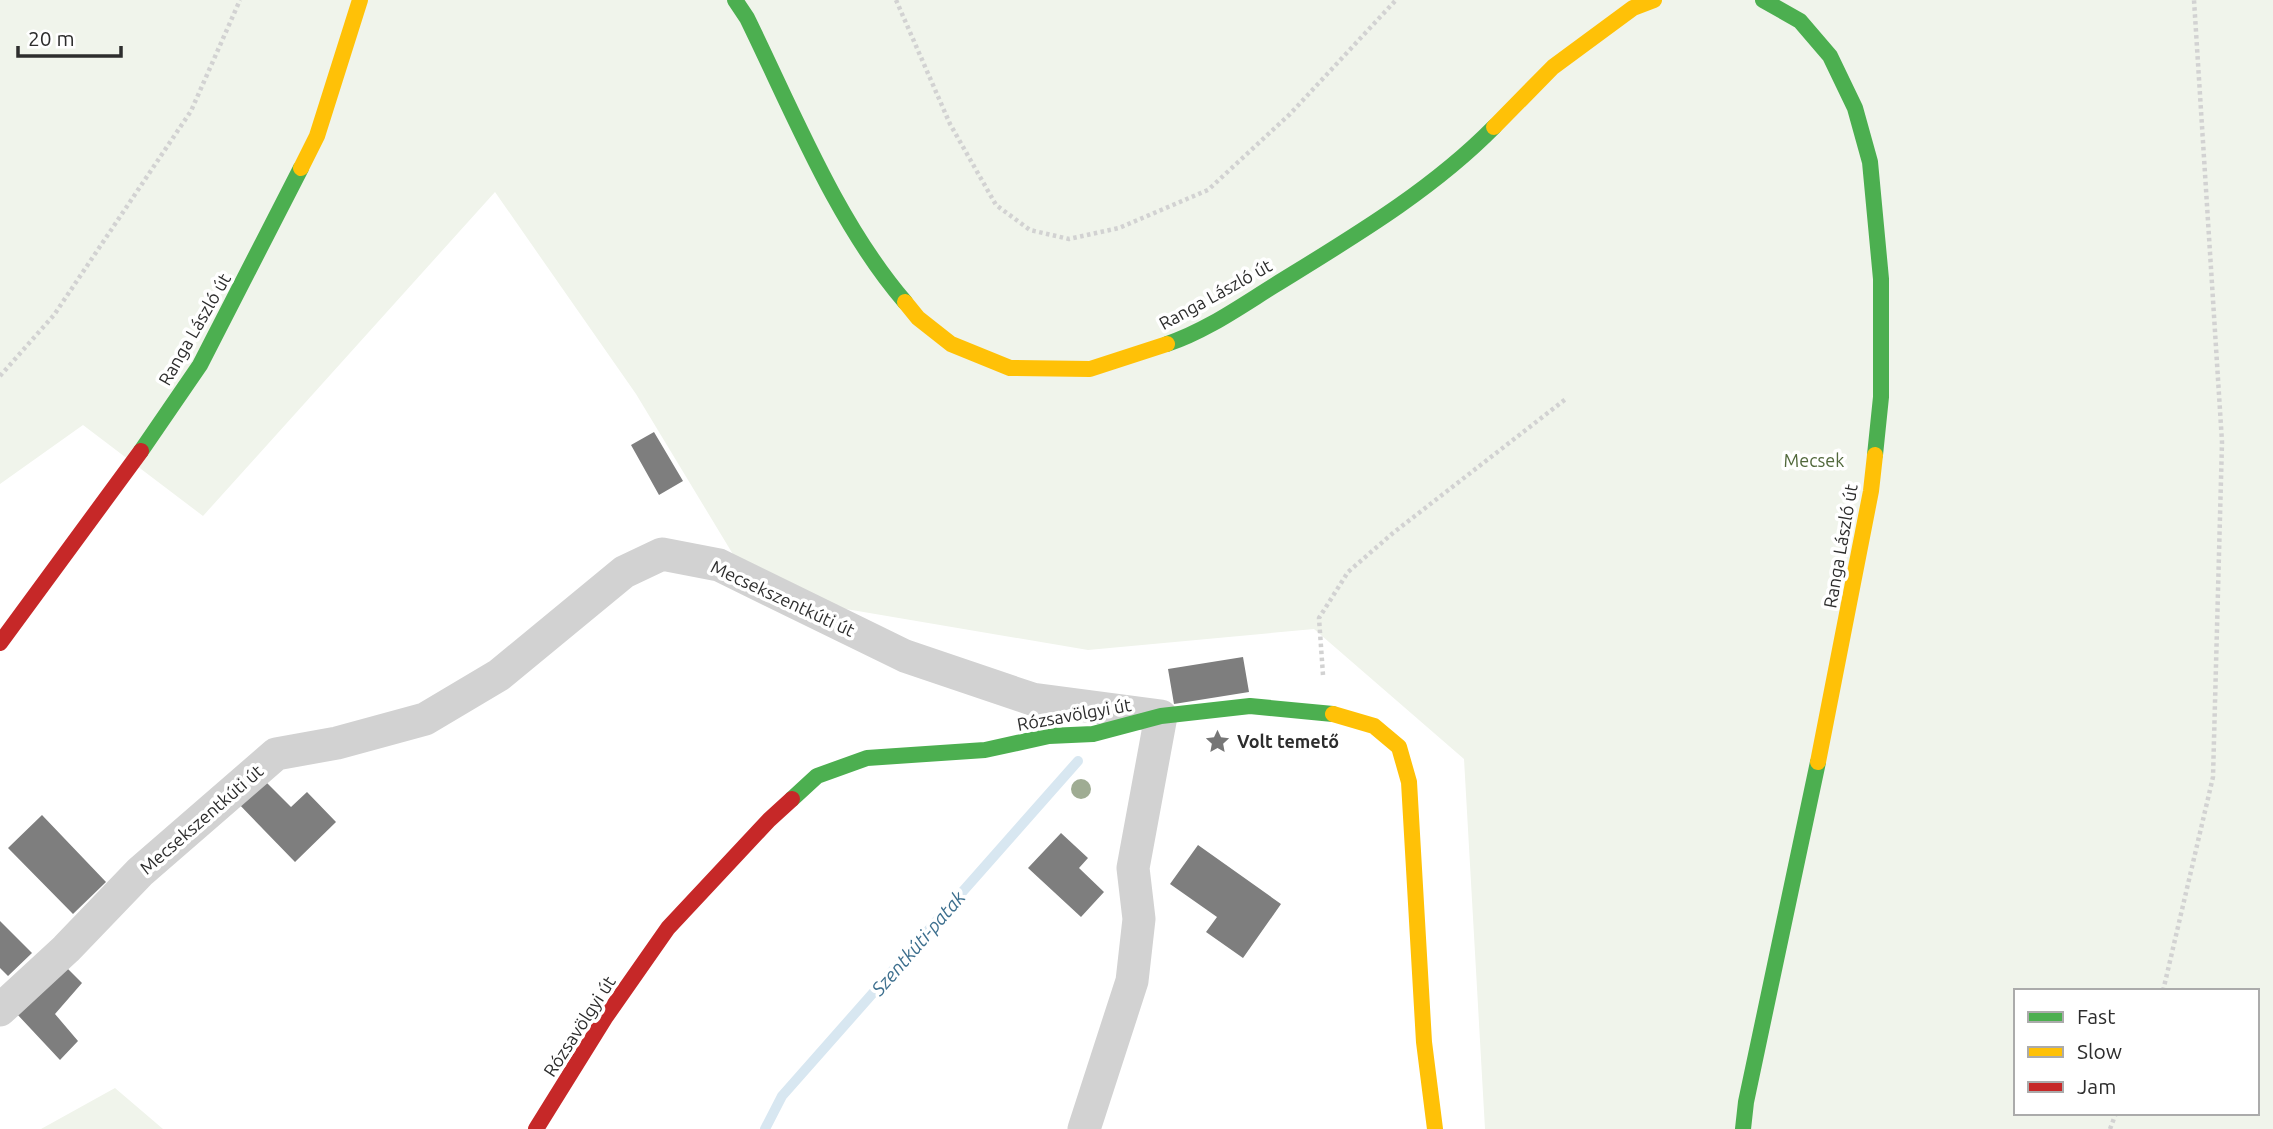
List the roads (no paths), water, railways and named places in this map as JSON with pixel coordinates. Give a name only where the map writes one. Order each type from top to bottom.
[{"type":"main road","name":"Ranga László út","points":[[0,643],[106,501],[200,365],[317,136],[360,0]]},
{"type":"main road","name":"Ranga László út","points":[[735,0],[747,18],[843,213],[884,279],[918,318],[951,344],[1010,368],[1061,369],[1090,369],[1173,342],[1223,317],[1340,245],[1408,199],[1482,139],[1553,67],[1633,8],[1654,0]]},
{"type":"main road","name":"Ranga László út","points":[[1743,1129],[1746,1102],[1832,694],[1866,518],[1881,397],[1881,279],[1870,162],[1855,108],[1830,56],[1800,21],[1763,0]]},
{"type":"main road","name":"Rózsavölgyi út","points":[[536,1129],[605,1018],[668,928],[769,820],[817,776],[867,758],[985,750],[1049,736],[1093,734],[1161,716],[1250,706],[1325,712],[1374,726],[1399,747],[1409,782],[1424,1042],[1435,1129]]},
{"type":"street","name":"Mecsekszentkúti út","points":[[0,1010],[66,949],[140,872],[276,754],[337,743],[425,719],[499,675],[624,572],[662,554],[719,565],[905,656],[1032,699],[1161,716]]},
{"type":"street","points":[[1084,1129],[1132,981],[1139,919],[1133,868],[1161,716]]},
{"type":"waterway","name":"Szentkúti-patak","points":[[765,1129],[782,1096],[1078,761]]},
{"type":"place","name":"Volt temető","points":[[1217,741]]},
{"type":"park label","name":"Mecsek","points":[[1814,460]]}]
